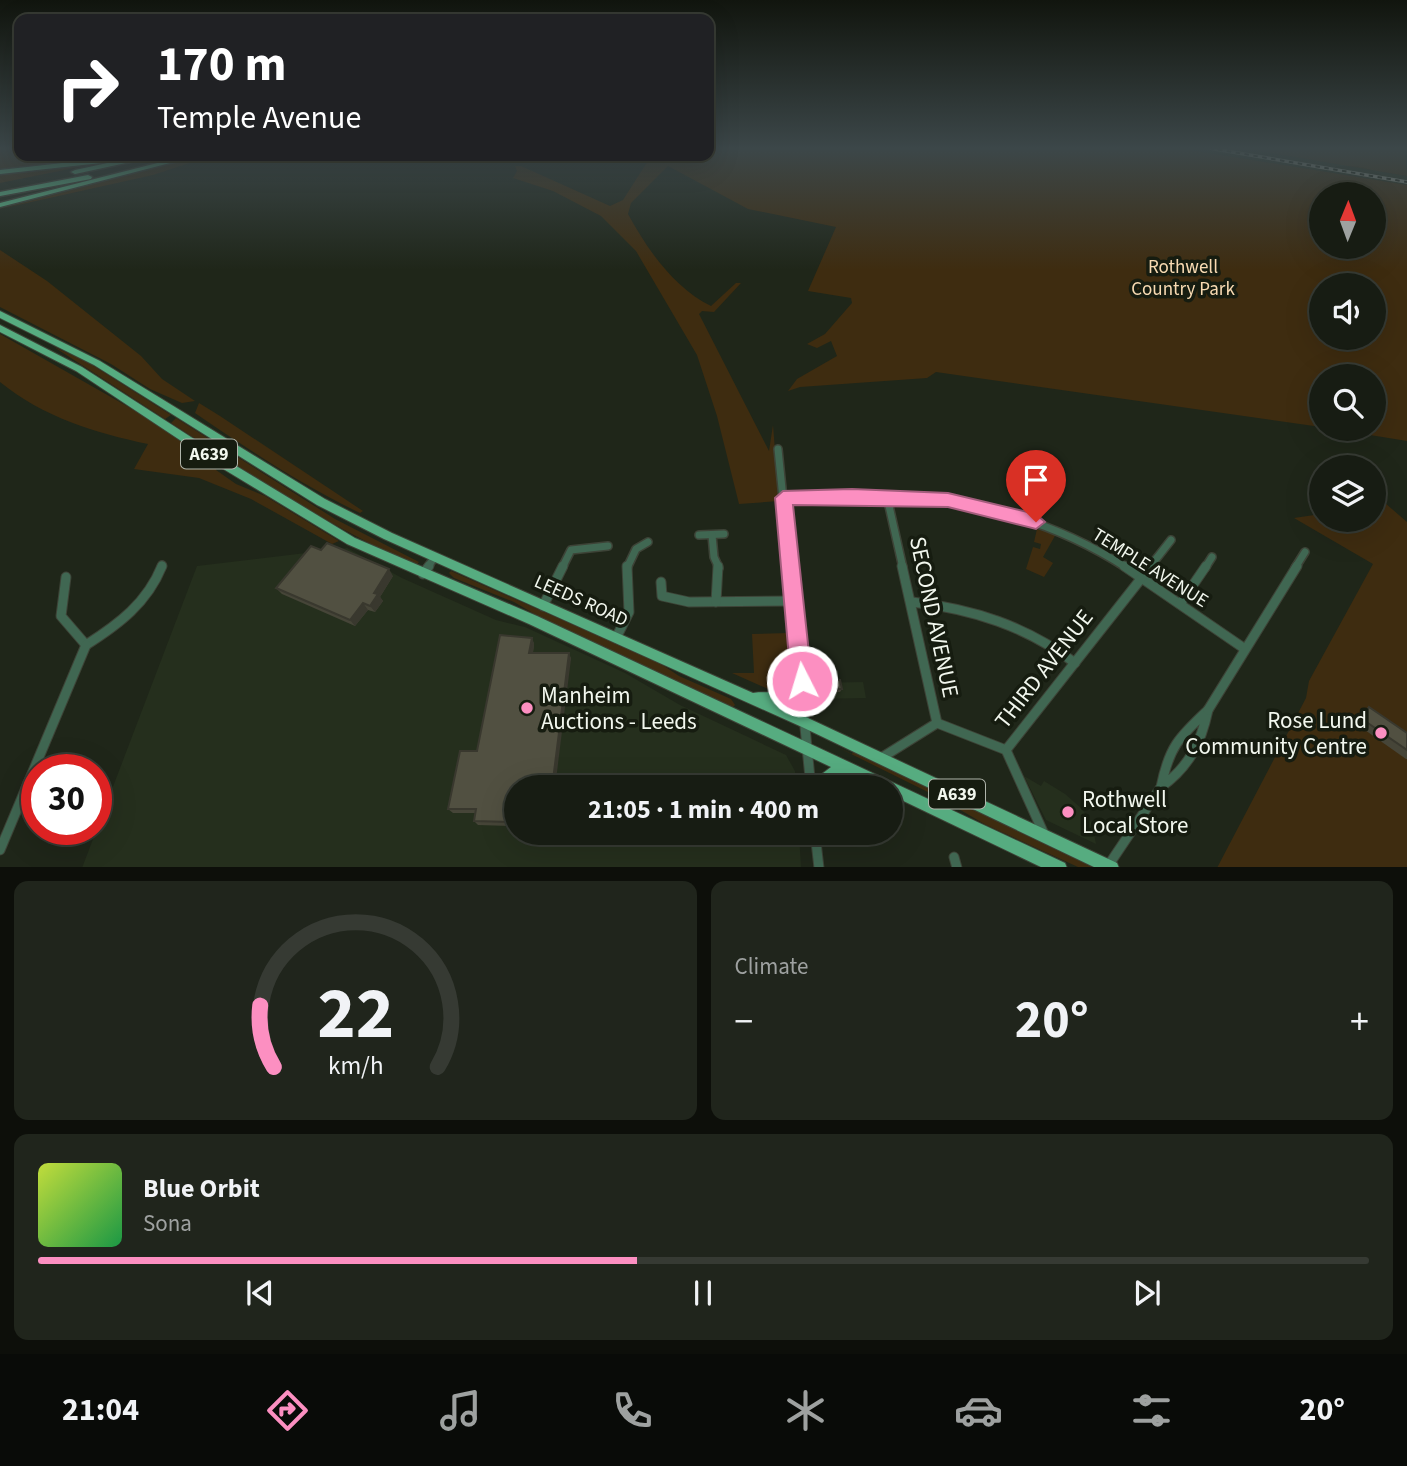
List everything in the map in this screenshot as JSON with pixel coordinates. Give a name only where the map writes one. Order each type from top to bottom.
[{"type":"highway","points":[[0,194],[26,188]]},
{"type":"highway","points":[[0,205],[65,188]]},
{"type":"main road","name":"LEEDS ROAD","points":[[0,314],[52,338],[321,502],[434,558],[806,723],[1110,867]]},
{"type":"main road","name":"LEEDS ROAD","points":[[0,328],[42,348],[351,541],[533,620],[1060,867]]},
{"type":"main road","points":[[42,348],[52,338]]},
{"type":"main road","points":[[748,697],[785,698],[799,687],[802,681]]},
{"type":"main road","points":[[829,775],[859,772]]},
{"type":"street","points":[[778,449],[811,775]]},
{"type":"street","name":"TEMPLE AVENUE","points":[[783,498],[887,497],[948,500],[1036,522],[1060,531],[1139,578],[1245,649]]},
{"type":"street","name":"SECOND AVENUE","points":[[881,758],[937,723],[887,497]]},
{"type":"street","points":[[699,535],[724,534]]},
{"type":"street","points":[[712,535],[714,557],[719,567],[716,602]]},
{"type":"street","name":"THIRD AVENUE","points":[[1044,835],[1006,750],[1171,540]]},
{"type":"street","points":[[629,541],[636,550]]},
{"type":"street","points":[[616,638],[629,612],[627,565],[636,550],[648,542]]},
{"type":"street","points":[[543,606],[571,550],[608,546]]},
{"type":"street","points":[[1110,867],[1161,787],[1167,756],[1179,737],[1208,710],[1305,552]]},
{"type":"street","points":[[1180,604],[1212,557]]},
{"type":"street","points":[[422,574],[434,558]]},
{"type":"street","points":[[0,850],[86,645],[131,614],[156,585],[162,565]]},
{"type":"street","points":[[147,577],[159,575]]},
{"type":"street","points":[[66,577],[61,616],[86,645]]},
{"type":"street","points":[[661,582],[662,596],[689,602],[794,601]]},
{"type":"street","points":[[912,602],[950,606],[988,615],[1041,640],[1075,663]]},
{"type":"street","points":[[1161,787],[1184,772],[1204,730],[1208,710]]},
{"type":"street","points":[[937,723],[1006,750]]},
{"type":"street","points":[[817,845],[819,867]]},
{"type":"shaded area","points":[[347,548],[402,578],[496,620],[525,627],[625,673],[680,705],[786,755],[795,771],[795,775],[504,775],[504,845],[800,845],[801,867],[82,867],[91,845],[112,845],[112,789],[197,566]]},
{"type":"shaded area","points":[[863,682],[866,698],[813,699],[811,683]]},
{"type":"shaded area","points":[[1024,776],[1041,786],[1044,781],[1082,809],[1092,824],[1096,844],[1046,820]]},
{"type":"green space","points":[[78,188],[92,188],[0,209]]},
{"type":"green space","name":"Rothwell Country Park","points":[[545,188],[571,188],[610,206],[623,200],[630,188],[646,188],[631,203],[628,214],[644,241],[673,278],[711,306],[736,283],[741,283],[714,312],[702,311],[699,314],[769,451],[773,425],[779,501],[739,504],[717,416],[697,355],[636,251],[601,216]]},
{"type":"green space","name":"Rothwell Country Park","points":[[710,188],[1309,188],[1309,259],[1386,259],[1386,188],[1407,188],[1407,441],[1386,438],[1386,364],[1309,364],[1309,425],[936,372],[927,378],[800,387],[788,391],[797,379],[837,356],[831,341],[817,348],[807,344],[825,334],[852,303],[851,298],[808,291],[836,227],[748,209]]},
{"type":"green space","points":[[0,250],[47,281],[141,356],[162,379],[195,401],[182,403],[150,389],[111,364],[0,307]]},
{"type":"green space","points":[[0,334],[162,426],[203,453],[216,470],[236,484],[265,496],[339,541],[332,544],[251,499],[199,478],[134,469],[148,444],[70,422],[34,405],[0,382]]},
{"type":"green space","points":[[54,347],[86,361],[171,415],[165,419]]},
{"type":"green space","points":[[199,403],[363,511],[360,513],[317,491],[235,440],[195,413]]},
{"type":"green space","points":[[176,418],[335,519],[419,562],[416,566],[384,551],[291,499],[171,423]]},
{"type":"green space","points":[[1386,504],[1407,522],[1407,867],[1218,867],[1306,698],[1309,681],[1373,564],[1318,532],[1386,532]]},
{"type":"green space","points":[[1309,516],[1309,527],[1294,518]]},
{"type":"green space","points":[[1044,528],[1056,534],[1043,557],[1053,563],[1044,577],[1026,569],[1033,547],[1040,549],[1041,544],[1034,542],[1037,529],[1043,531]]},
{"type":"green space","points":[[451,571],[658,662],[679,676],[731,699],[735,705],[733,707],[543,619],[514,602],[454,578],[449,573]]},
{"type":"green space","points":[[789,633],[793,679],[786,691],[775,692],[732,673],[754,673],[752,634]]},
{"type":"green space","points":[[835,746],[852,754],[854,750],[1100,867],[1078,867],[986,825],[903,780],[903,775],[894,775]]},
{"type":"building","points":[[327,543],[389,569],[374,593],[378,594],[370,606],[363,603],[350,620],[276,588],[311,546],[321,550]]},
{"type":"building","name":"Manheim Auctions - Leeds","points":[[500,635],[532,638],[529,653],[569,653],[554,775],[504,775],[504,822],[474,821],[476,809],[448,809],[460,751],[477,751]]},
{"type":"building","points":[[824,680],[840,680],[842,689],[825,693]]},
{"type":"building","points":[[1369,707],[1407,733],[1407,750],[1362,719]]},
{"type":"place","name":"Manheim Auctions - Leeds","points":[[527,708]]},
{"type":"place","name":"Rose Lund Community Centre","points":[[1381,733]]},
{"type":"place","name":"Rothwell Local Store","points":[[1068,812]]},
{"type":"route","points":[[802,681],[783,498],[852,496],[948,500],[994,509],[1036,522]]}]
